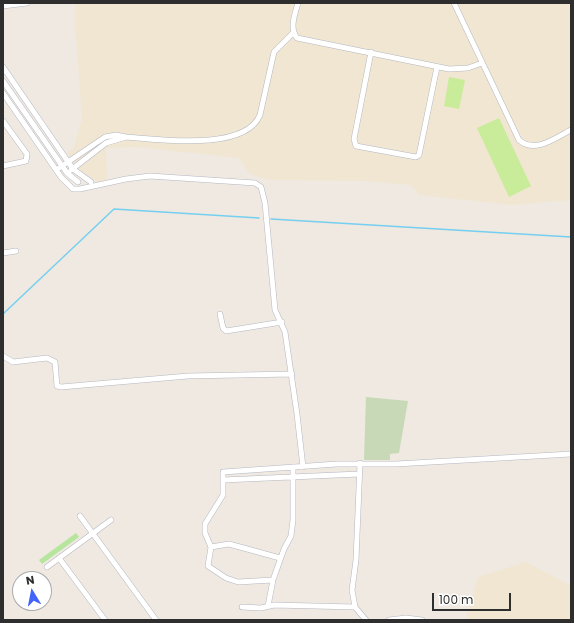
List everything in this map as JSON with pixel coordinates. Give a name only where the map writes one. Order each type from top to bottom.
[{"type":"street","points":[[3,6],[27,3]]},
{"type":"street","points":[[56,170],[105,137],[116,134],[126,137],[204,140],[233,135],[247,129],[256,122],[260,115],[274,52],[294,33],[298,3]]},
{"type":"street","points":[[454,3],[515,135],[525,145],[539,145],[571,130]]},
{"type":"street","points":[[294,33],[297,38],[371,52],[437,67],[463,69],[482,63]]},
{"type":"street","points":[[371,52],[354,139],[356,146],[416,157],[419,155],[437,67]]},
{"type":"street","points":[[3,67],[73,169],[91,182]]},
{"type":"street","points":[[3,81],[67,173],[78,182]]},
{"type":"street","points":[[3,93],[61,177],[70,186],[76,189],[150,176],[259,185],[263,191],[265,203],[275,310],[282,322],[285,332],[292,374],[303,467]]},
{"type":"street","points":[[3,122],[27,154],[28,158],[26,161],[21,163],[3,166]]},
{"type":"street","points":[[61,177],[106,143],[126,137]]},
{"type":"street","points":[[3,253],[16,251]]},
{"type":"street","points":[[220,314],[223,328],[226,331],[282,322]]},
{"type":"street","points":[[3,356],[13,362],[47,358],[52,360],[55,362],[57,386],[61,387],[188,376],[292,374]]},
{"type":"street","points":[[273,580],[238,582],[226,578],[208,566],[211,547],[205,533],[205,524],[222,500],[223,472],[360,463],[396,464],[571,454]]},
{"type":"street","points":[[360,463],[356,560],[352,590],[355,607],[366,620]]},
{"type":"street","points":[[268,606],[273,580],[280,558],[291,536],[294,520],[292,467]]},
{"type":"street","points":[[223,480],[359,474]]},
{"type":"street","points":[[80,516],[156,620]]},
{"type":"street","points":[[47,567],[111,520]]},
{"type":"street","points":[[211,547],[229,544],[280,558]]},
{"type":"street","points":[[59,558],[105,620]]},
{"type":"street","points":[[242,607],[355,607]]},
{"type":"street","points":[[389,620],[406,618],[422,620]]},
{"type":"shaded area","points":[[75,3],[571,3],[571,200],[512,205],[419,195],[411,185],[364,181],[270,180],[250,174],[239,158],[137,147],[106,148],[107,181],[99,183],[80,170],[67,152],[73,150],[82,119]]},
{"type":"shaded area","points":[[526,562],[571,586],[571,620],[472,620],[466,617],[478,577]]},
{"type":"green space","points":[[449,77],[465,80],[459,109],[444,106]]},
{"type":"green space","points":[[499,118],[531,186],[509,197],[477,128]]},
{"type":"green space","points":[[366,397],[408,401],[399,453],[390,454],[390,460],[364,460]]},
{"type":"green space","points":[[76,533],[79,537],[42,564],[39,560]]},
{"type":"waterway","points":[[3,314],[114,209],[259,218]]},
{"type":"waterway","points":[[271,219],[571,237]]}]
